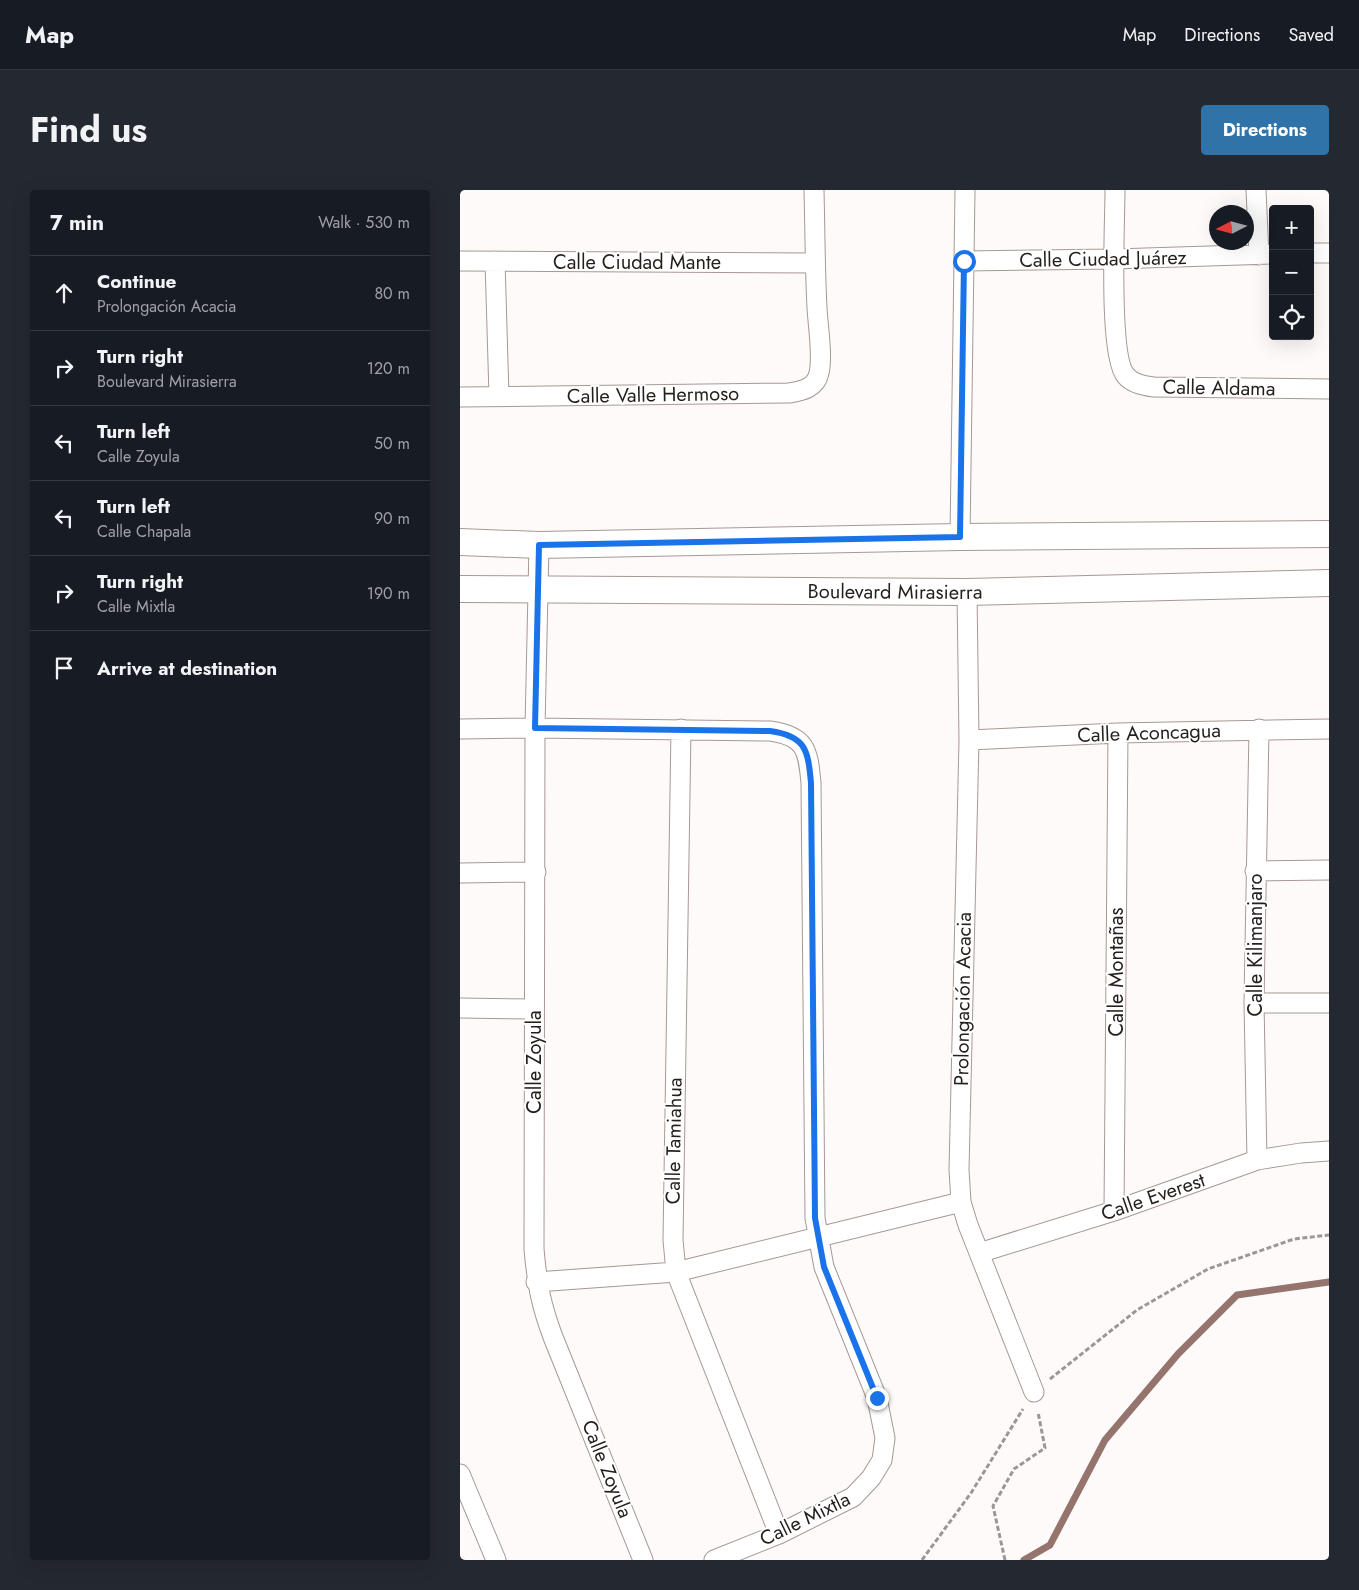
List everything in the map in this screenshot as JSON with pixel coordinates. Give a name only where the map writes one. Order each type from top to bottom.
[{"type":"main road","points":[[460,542],[539,545],[960,537],[1329,534]]},
{"type":"main road","name":"Boulevard Mirasierra","points":[[460,589],[967,592],[1329,583]]},
{"type":"street","points":[[814,190],[815,263]]},
{"type":"street","points":[[960,537],[965,190]]},
{"type":"street","points":[[1114,259],[1115,190]]},
{"type":"street","points":[[1256,190],[1266,255]]},
{"type":"street","points":[[1314,253],[1329,253]]},
{"type":"street","name":"Calle Ciudad Juárez","points":[[964,261],[1266,255]]},
{"type":"street","name":"Calle Aldama","points":[[1114,259],[1116,344],[1120,364],[1126,377],[1138,385],[1154,387],[1329,389]]},
{"type":"street","name":"Calle Ciudad Mante","points":[[460,261],[815,263]]},
{"type":"street","points":[[495,261],[499,396]]},
{"type":"street","name":"Calle Valle Hermoso","points":[[460,398],[790,393],[805,390],[814,383],[819,374],[820,356],[815,263]]},
{"type":"street","name":"Calle Zoyula","points":[[539,545],[535,728],[534,1249],[536,1282],[553,1338],[643,1560]]},
{"type":"street","name":"Prolongación Acacia","points":[[967,592],[970,740],[959,1170],[962,1202],[968,1225],[1034,1392]]},
{"type":"street","name":"Calle Mixtla","points":[[460,729],[770,731],[788,733],[801,742],[809,760],[811,783],[815,1218],[824,1267],[877,1398],[885,1438],[882,1460],[871,1478],[853,1497],[779,1534],[714,1560]]},
{"type":"street","name":"Calle Tamiahua","points":[[681,729],[673,1240],[676,1272],[779,1534]]},
{"type":"street","name":"Calle Kilimanjaro","points":[[1257,1160],[1254,1004],[1259,729]]},
{"type":"street","name":"Calle Aconcagua","points":[[970,740],[1118,733],[1329,729]]},
{"type":"street","name":"Calle Montañas","points":[[1114,1211],[1118,733]]},
{"type":"street","points":[[1256,871],[1329,870]]},
{"type":"street","points":[[460,873],[536,872]]},
{"type":"street","points":[[1254,1004],[1329,1003]]},
{"type":"street","points":[[460,1008],[534,1009]]},
{"type":"street","name":"Calle Everest","points":[[979,1253],[1114,1211],[1257,1160],[1329,1151]]},
{"type":"street","points":[[536,1282],[676,1272],[962,1202]]},
{"type":"street","points":[[460,1474],[496,1560]]},
{"type":"path","points":[[922,1560],[971,1493],[1034,1392],[1085,1350],[1137,1310],[1208,1269],[1294,1239],[1329,1235]]},
{"type":"path","points":[[1004,1560],[993,1506],[1014,1469],[1045,1448],[1034,1392]]},
{"type":"waterway","points":[[1024,1560],[1050,1545],[1105,1440],[1178,1354],[1237,1295],[1329,1282]]},
{"type":"route","points":[[877,1398],[824,1267],[815,1218],[811,783],[809,760],[801,742],[788,733],[770,731],[535,728],[539,545],[960,537],[964,261]]}]
